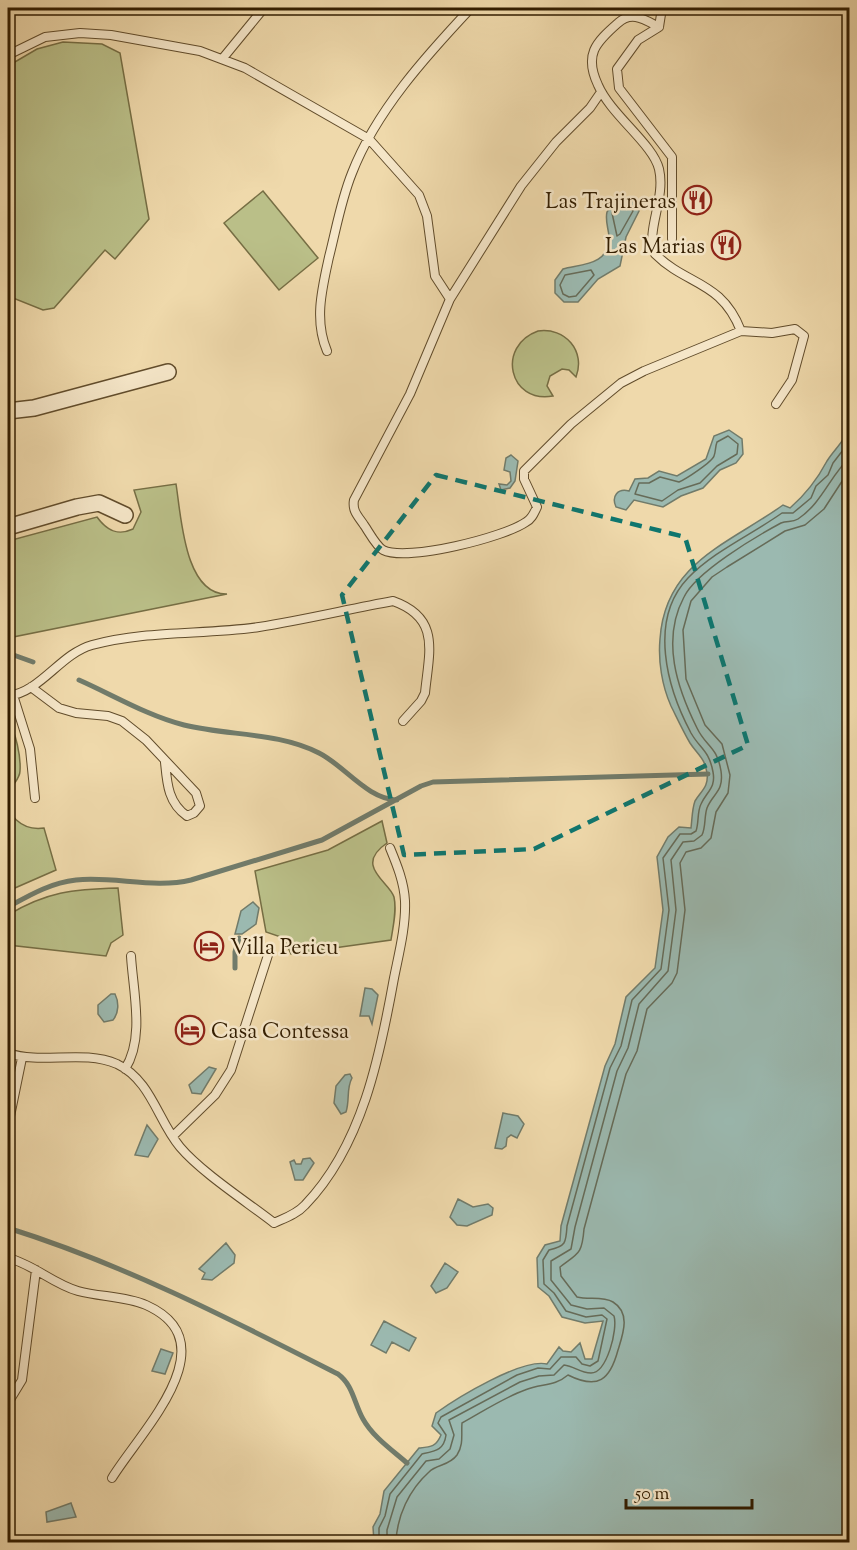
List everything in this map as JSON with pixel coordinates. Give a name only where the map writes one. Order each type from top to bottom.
[{"type":"street","points":[[8,411],[34,408],[168,372]]},
{"type":"street","points":[[8,527],[99,503],[125,515]]},
{"type":"lane","points":[[223,58],[264,8]]},
{"type":"lane","points":[[327,351],[319,320],[323,287],[352,173],[369,139],[431,52],[471,8]]},
{"type":"lane","points":[[662,8],[659,27],[638,40],[617,69],[619,88],[672,158],[672,239]]},
{"type":"lane","points":[[659,27],[641,18],[628,16],[616,24],[594,49],[590,58],[591,71],[616,116],[645,146],[658,167],[660,204],[651,238],[655,254],[719,296],[734,314],[741,331]]},
{"type":"lane","points":[[8,56],[45,37],[80,33],[111,35],[223,58],[369,139],[419,195],[427,216],[435,276],[450,299]]},
{"type":"lane","points":[[601,92],[590,108],[556,142],[521,186],[450,299],[410,394],[354,500],[354,511],[381,549],[389,552],[416,553],[450,547],[493,537],[526,522],[537,507],[524,479],[524,471],[571,424],[621,383],[741,331],[772,333],[795,328],[804,336],[792,380],[776,404]]},
{"type":"lane","points":[[35,798],[30,749],[10,695],[31,687],[69,655],[89,646],[122,638],[257,627],[393,601],[411,608],[424,621],[428,631],[425,693],[403,721]]},
{"type":"lane","points":[[31,687],[59,708],[76,713],[108,716],[122,721],[146,740],[196,793],[200,806],[194,813],[187,816],[178,809],[170,797],[165,762]]},
{"type":"lane","points":[[8,1053],[22,1058],[92,1058],[125,1069],[145,1089],[173,1136],[188,1155],[273,1223],[306,1205],[350,1138],[382,1040],[405,911],[401,876],[390,848]]},
{"type":"lane","points":[[173,1136],[215,1095],[231,1070],[269,952]]},
{"type":"lane","points":[[125,1069],[132,1056],[136,1037],[131,957]]},
{"type":"lane","points":[[8,1126],[22,1058]]},
{"type":"lane","points":[[8,1258],[21,1261],[75,1290],[146,1305],[170,1323],[178,1339],[182,1355],[178,1379],[112,1478]]},
{"type":"lane","points":[[8,1403],[22,1380],[36,1270]]},
{"type":"highlighted area","points":[[436,475],[685,537],[748,745],[534,849],[404,855],[342,595]]},
{"type":"green space","points":[[63,42],[102,44],[120,53],[149,219],[115,259],[105,250],[54,308],[43,310],[8,296],[8,66],[37,49]]},
{"type":"green space","points":[[263,191],[318,258],[279,290],[224,223]]},
{"type":"green space","points":[[538,331],[557,333],[565,337],[571,343],[578,358],[576,377],[569,370],[562,369],[550,376],[547,386],[553,396],[538,396],[526,391],[518,383],[513,372],[516,349],[525,338]]},
{"type":"green space","points":[[176,484],[183,532],[193,568],[213,591],[227,594],[8,638],[8,541],[97,517],[113,531],[128,531],[133,529],[141,512],[134,490]]},
{"type":"green space","points":[[8,721],[16,738],[20,765],[19,777],[8,800]]},
{"type":"green space","points":[[8,800],[9,808],[16,820],[29,827],[44,828],[56,870],[8,891]]},
{"type":"green space","points":[[382,821],[387,843],[377,851],[373,859],[373,866],[394,897],[395,913],[391,940],[291,954],[284,938],[266,932],[255,871],[328,850]]},
{"type":"green space","points":[[118,888],[123,935],[111,943],[106,956],[8,945],[8,915],[22,907],[60,893]]},
{"type":"water","points":[[621,199],[632,200],[639,211],[626,237],[620,266],[598,279],[578,302],[564,302],[555,293],[555,280],[563,269],[593,262],[605,253],[609,236],[607,212],[614,202]]},
{"type":"water","points":[[849,425],[849,1542],[374,1542],[373,1527],[380,1514],[384,1491],[419,1448],[433,1446],[441,1435],[432,1426],[436,1413],[474,1389],[506,1373],[522,1367],[547,1364],[559,1347],[563,1351],[571,1352],[580,1343],[585,1359],[592,1359],[603,1321],[585,1323],[562,1317],[549,1296],[538,1287],[537,1258],[545,1245],[560,1241],[561,1226],[605,1066],[615,1044],[626,997],[655,968],[663,910],[657,857],[668,837],[679,827],[691,828],[695,801],[707,782],[704,764],[682,729],[663,682],[660,665],[660,639],[665,613],[674,591],[687,573],[703,558],[783,505],[790,508],[801,498],[842,440]]},
{"type":"water","points":[[729,430],[742,439],[743,454],[736,463],[720,470],[703,488],[681,496],[663,507],[634,500],[626,510],[616,507],[615,496],[619,492],[629,491],[635,479],[648,478],[659,471],[677,476],[706,459],[714,436]]},
{"type":"water","points":[[511,455],[518,461],[515,481],[510,488],[501,490],[499,484],[507,485],[511,481],[510,472],[504,470],[506,458]]},
{"type":"water","points":[[253,902],[259,908],[256,924],[242,934],[235,934],[241,911]]},
{"type":"water","points":[[365,988],[372,989],[378,995],[372,1024],[369,1016],[360,1016]]},
{"type":"water","points":[[111,994],[115,994],[118,1004],[117,1011],[113,1020],[104,1022],[98,1014],[98,1005]]},
{"type":"water","points":[[209,1067],[216,1069],[201,1094],[192,1093],[189,1085]]},
{"type":"water","points":[[350,1074],[352,1078],[347,1108],[346,1112],[341,1114],[334,1103],[336,1086],[345,1075]]},
{"type":"water","points":[[503,1113],[518,1116],[524,1124],[517,1138],[511,1135],[502,1149],[495,1148]]},
{"type":"water","points":[[147,1125],[158,1139],[148,1157],[135,1155]]},
{"type":"water","points":[[310,1158],[314,1163],[303,1180],[295,1180],[290,1162],[294,1160],[296,1164],[301,1164],[303,1159]]},
{"type":"water","points":[[458,1199],[473,1207],[488,1204],[493,1208],[492,1215],[467,1226],[457,1225],[450,1217]]},
{"type":"water","points":[[226,1243],[235,1255],[234,1263],[212,1280],[202,1279],[205,1273],[199,1269]]},
{"type":"water","points":[[445,1263],[458,1272],[447,1288],[436,1293],[431,1286]]},
{"type":"water","points":[[384,1321],[416,1338],[409,1351],[392,1342],[386,1353],[371,1345]]},
{"type":"water","points":[[161,1349],[173,1353],[165,1374],[152,1371]]},
{"type":"water","points":[[71,1503],[76,1517],[47,1522],[46,1512]]},
{"type":"waterway","points":[[8,653],[33,662]]},
{"type":"waterway","points":[[79,680],[144,711],[184,725],[270,738],[303,746],[329,759],[376,794],[397,800]]},
{"type":"waterway","points":[[8,907],[49,887],[76,880],[148,883],[191,880],[322,840],[421,786],[433,782],[708,774]]},
{"type":"waterway","points":[[235,968],[235,952],[239,938]]},
{"type":"waterway","points":[[8,1228],[93,1258],[176,1294],[338,1374],[347,1383],[367,1426],[407,1463]]},
{"type":"place","name":"Las Trajineras","points":[[697,200]]},
{"type":"place","name":"Las Marias","points":[[726,245]]},
{"type":"place","name":"Villa Pericu","points":[[209,946]]},
{"type":"place","name":"Casa Contessa","points":[[190,1030]]}]
